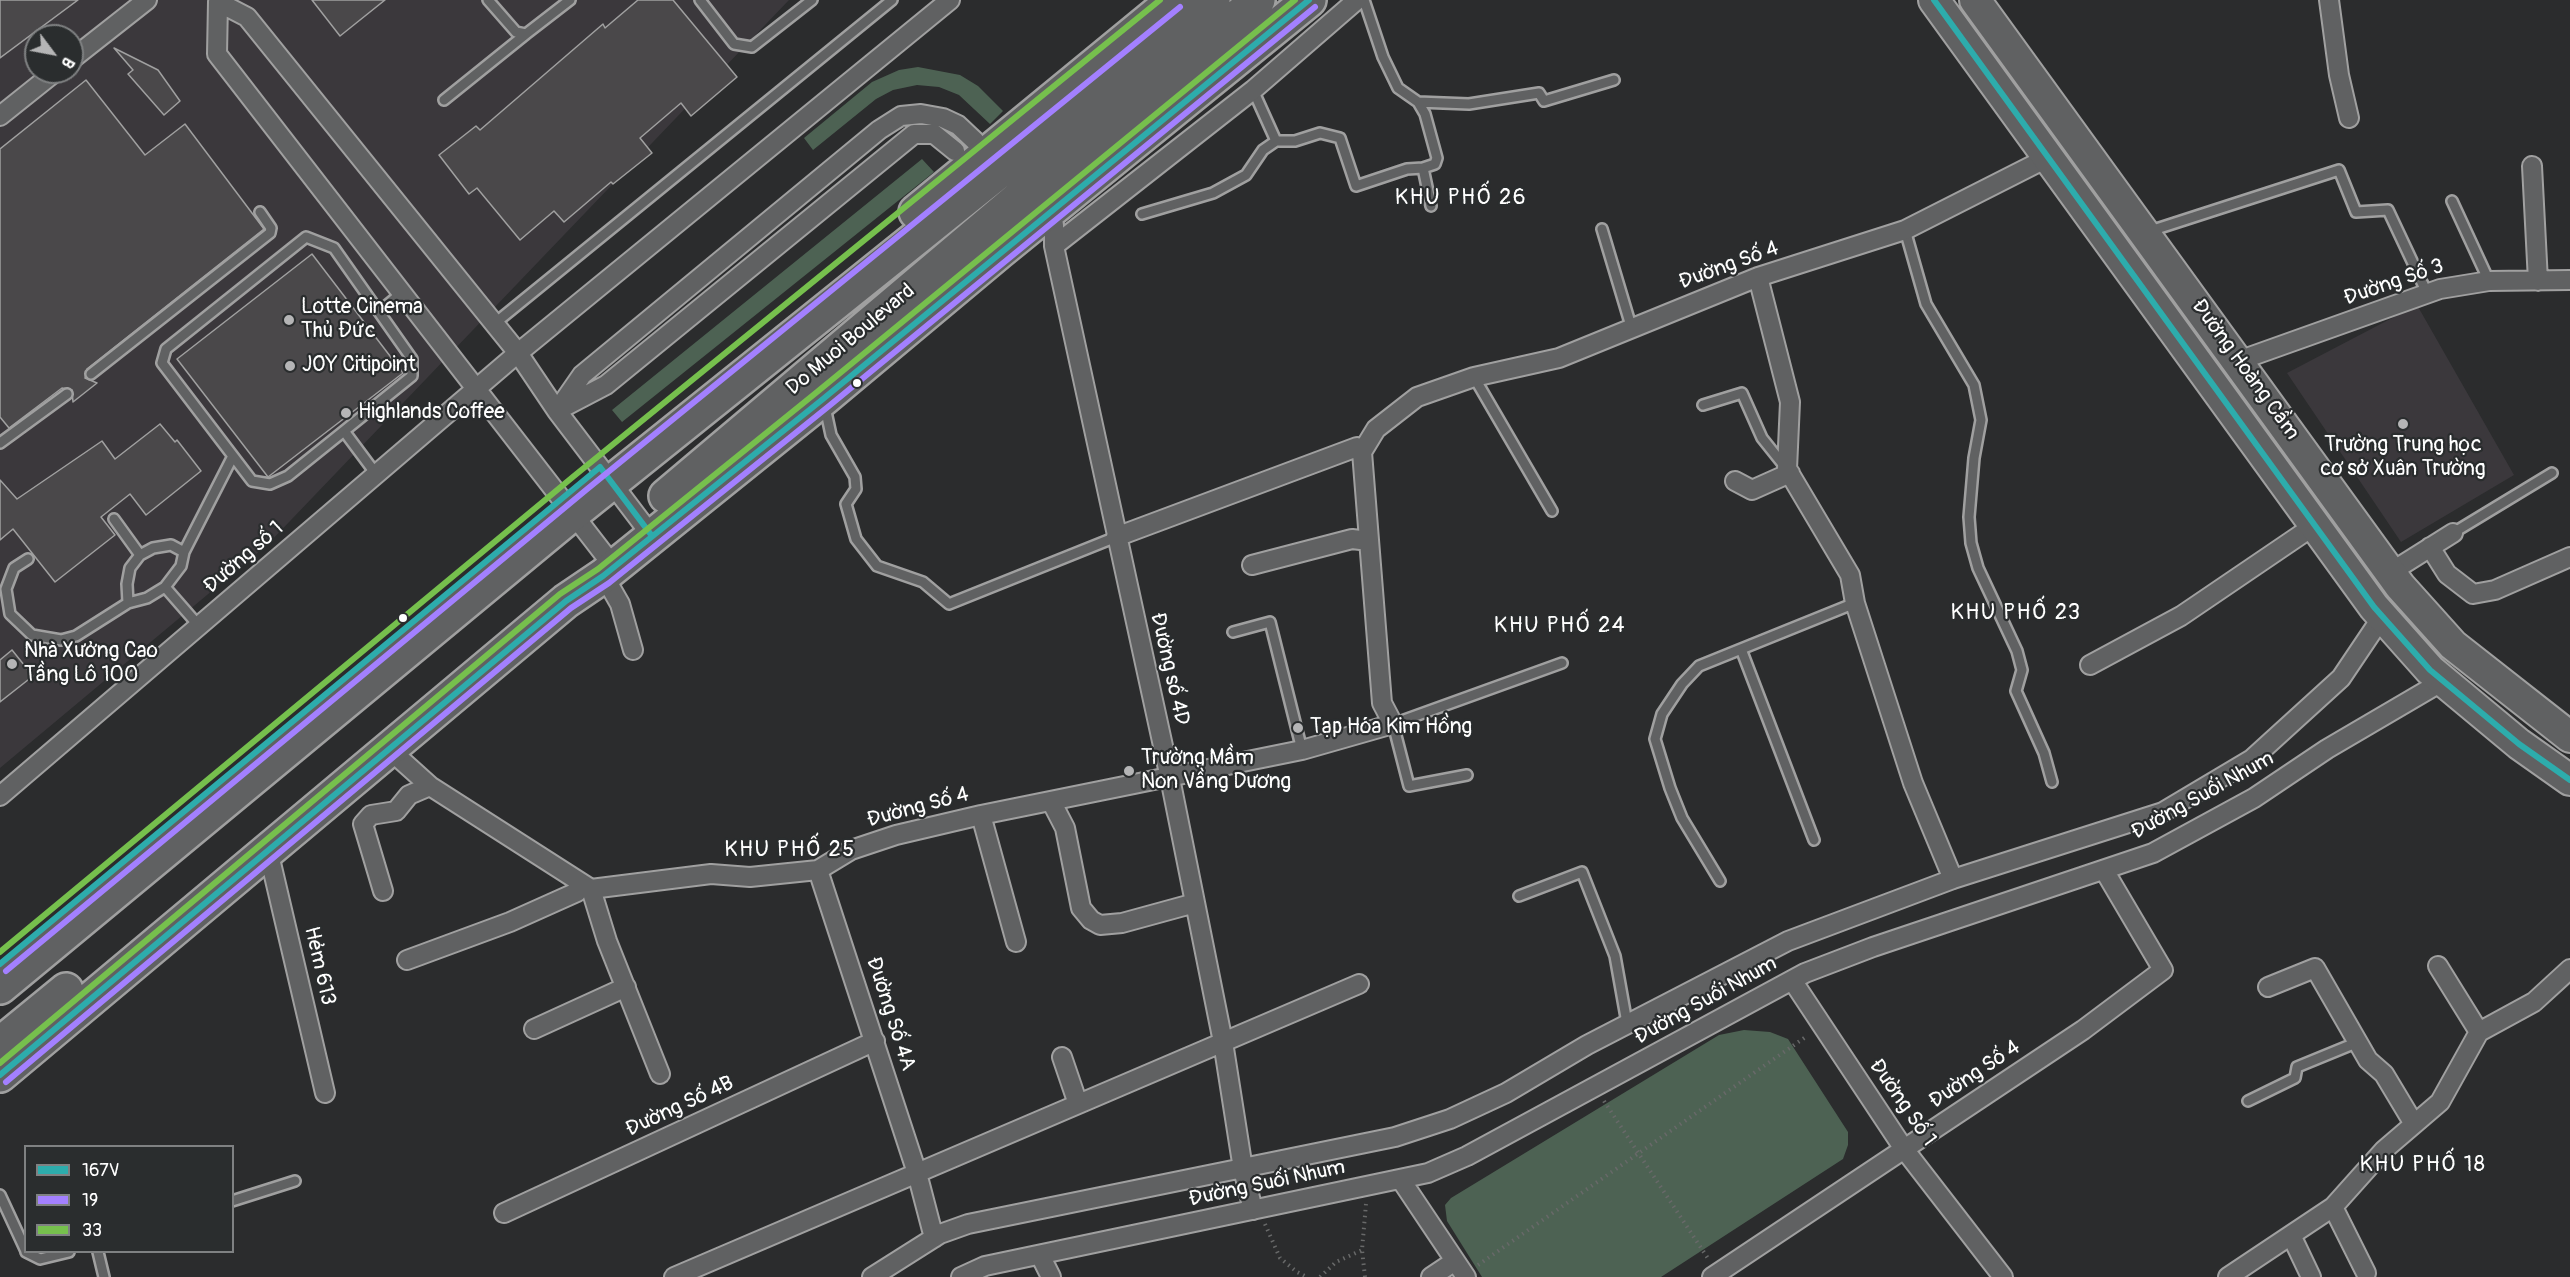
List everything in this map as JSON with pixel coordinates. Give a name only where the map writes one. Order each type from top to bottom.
[{"type":"highway","points":[[1172,17],[1213,0]]},
{"type":"highway","points":[[1172,17],[1258,0]]},
{"type":"highway","points":[[1079,147],[1260,39],[1309,0]]},
{"type":"highway","name":"Do Muoi Boulevard","points":[[605,474],[1074,114],[1172,17]]},
{"type":"highway","name":"Do Muoi Boulevard","points":[[0,1044],[646,527],[1079,147],[1172,17]]},
{"type":"highway","name":"Do Muoi Boulevard","points":[[3,974],[605,474],[1172,17]]},
{"type":"highway","name":"Do Muoi Boulevard","points":[[646,527],[823,399],[1260,39]]},
{"type":"highway","name":"Do Muoi Boulevard","points":[[0,1075],[566,601],[603,563]]},
{"type":"main road","name":"Đường Hoàng Cầm","points":[[1934,0],[2382,617],[2430,670],[2519,744],[2570,780]]},
{"type":"main road","name":"Đường Hoàng Cầm","points":[[1975,0],[2391,572],[2453,645],[2570,737]]},
{"type":"street","points":[[84,50],[147,0]]},
{"type":"street","name":"Đường số 1","points":[[0,796],[518,353],[950,0]]},
{"type":"street","points":[[1046,243],[1253,90],[1357,0]]},
{"type":"street","points":[[2329,0],[2339,75],[2349,118]]},
{"type":"street","points":[[633,650],[620,604],[603,563],[566,506],[403,291],[217,54],[217,1],[247,17],[518,353],[557,411],[646,527]]},
{"type":"street","points":[[0,116],[40,84]]},
{"type":"street","points":[[557,411],[582,375],[879,130],[901,117],[921,114],[943,117],[958,125],[975,141]]},
{"type":"street","points":[[557,411],[606,385],[914,134],[934,134],[955,151]]},
{"type":"street","name":"Đường Số 4","points":[[1362,452],[1376,429],[1417,397],[1474,377],[1558,358],[1631,326],[1758,277],[1905,230],[2049,157]]},
{"type":"street","points":[[2532,166],[2538,281]]},
{"type":"street","name":"Đường số 4D","points":[[1054,225],[1046,243],[1116,537],[1170,778],[1223,1042],[1243,1169],[1256,1210]]},
{"type":"street","points":[[1758,277],[1790,402],[1788,471],[1850,575],[1855,603],[1913,783],[1953,879]]},
{"type":"street","name":"Đường Số 3","points":[[2238,361],[2427,293],[2456,285],[2489,281],[2570,280]]},
{"type":"street","points":[[1116,537],[1357,447],[1362,452],[1382,703],[1393,724]]},
{"type":"street","points":[[1735,481],[1752,490],[1788,471]]},
{"type":"street","points":[[2090,665],[2181,616],[2315,525]]},
{"type":"street","points":[[2391,572],[2453,533]]},
{"type":"street","points":[[1252,565],[1352,539],[1369,541]]},
{"type":"street","points":[[2430,548],[2448,574],[2473,594],[2495,590],[2570,557]]},
{"type":"street","name":"Đường Suối Nhum","points":[[872,1277],[934,1238],[968,1224],[1395,1137],[1450,1119],[1506,1093],[1627,1023],[1788,941],[1953,879],[2163,812],[2252,759],[2341,678],[2382,617]]},
{"type":"street","name":"Đường Suối Nhum","points":[[961,1277],[985,1266],[1401,1180],[1467,1156],[1792,980],[1873,947],[2153,853],[2254,798],[2327,749],[2443,681]]},
{"type":"street","name":"Đường Số 4","points":[[586,887],[711,874],[750,877],[818,870],[851,850],[896,835],[981,815],[1302,750],[1393,724]]},
{"type":"street","points":[[389,749],[430,786],[586,887],[660,1074]]},
{"type":"street","points":[[383,891],[363,824],[371,815],[396,811],[409,795],[430,786]]},
{"type":"street","points":[[1051,801],[1065,828],[1081,908],[1091,920],[1100,925],[1122,923],[1195,903]]},
{"type":"street","points":[[981,815],[1016,942]]},
{"type":"street","name":"Hẻm 613","points":[[268,850],[325,1093]]},
{"type":"street","name":"Đường Số 4A","points":[[818,870],[917,1173],[934,1238]]},
{"type":"street","name":"Đường Số 4","points":[[1715,1275],[2083,1030],[2163,970],[2104,870]]},
{"type":"street","points":[[406,960],[510,922],[586,887]]},
{"type":"street","points":[[2438,966],[2479,1032]]},
{"type":"street","points":[[2268,987],[2315,968],[2368,1060],[2384,1074],[2414,1124]]},
{"type":"street","points":[[2228,1277],[2333,1207],[2384,1150],[2440,1101],[2479,1032],[2534,1002],[2570,969]]},
{"type":"street","name":"Đường Số 1","points":[[1792,980],[1904,1149],[2003,1277]]},
{"type":"street","points":[[674,1277],[1359,984]]},
{"type":"street","points":[[534,1029],[626,987]]},
{"type":"street","name":"Đường Số 4B","points":[[504,1213],[875,1041]]},
{"type":"street","points":[[1062,1057],[1078,1104]]},
{"type":"street","points":[[1401,1180],[1462,1271],[1431,1277]]},
{"type":"street","points":[[2333,1207],[2366,1274]]},
{"type":"street","points":[[2291,1235],[2311,1277]]},
{"type":"street","points":[[1040,1255],[1051,1277]]},
{"type":"lane","points":[[488,0],[516,32],[526,34]]},
{"type":"lane","points":[[444,100],[570,0]]},
{"type":"lane","points":[[700,0],[734,44],[753,47],[812,0]]},
{"type":"lane","points":[[494,324],[892,0]]},
{"type":"lane","points":[[1142,214],[1213,193],[1246,175],[1263,150],[1276,141],[1295,141],[1320,133],[1340,138],[1356,186],[1407,169],[1423,168],[1435,164],[1437,158],[1425,114],[1418,102],[1398,88],[1383,57],[1364,0]]},
{"type":"lane","points":[[1418,102],[1469,104],[1539,93],[1544,101],[1614,80]]},
{"type":"lane","points":[[1253,90],[1276,141]]},
{"type":"lane","points":[[1423,168],[1431,206]]},
{"type":"lane","points":[[2145,232],[2338,170],[2356,212],[2388,210],[2427,293]]},
{"type":"lane","points":[[2452,201],[2489,281]]},
{"type":"lane","points":[[91,374],[270,233],[271,228],[260,212]]},
{"type":"lane","points":[[1602,229],[1631,326]]},
{"type":"lane","points":[[1905,230],[1926,304],[1974,385],[1981,420],[1969,517],[1971,543],[1978,568],[2017,651],[2022,670],[2016,691],[2044,753],[2052,782]]},
{"type":"lane","points":[[306,237],[334,248],[379,312],[412,359],[412,376],[288,476],[270,484],[252,481],[162,363],[166,350],[306,237]]},
{"type":"lane","points":[[379,312],[403,291]]},
{"type":"lane","points":[[1474,377],[1552,511]]},
{"type":"lane","points":[[1703,405],[1742,393],[1762,438],[1788,471]]},
{"type":"lane","points":[[0,443],[67,394]]},
{"type":"lane","points":[[823,399],[831,435],[855,477],[856,489],[846,504],[856,539],[877,566],[923,582],[949,604],[1116,537]]},
{"type":"lane","points":[[344,431],[376,474]]},
{"type":"lane","points":[[28,559],[14,568],[6,589],[10,614],[32,635],[61,640],[76,636],[128,603],[147,598],[165,587],[181,566],[184,552],[233,456]]},
{"type":"lane","points":[[2453,533],[2552,473]]},
{"type":"lane","points":[[114,519],[140,555]]},
{"type":"lane","points":[[128,603],[127,584],[130,568],[140,555],[153,548],[171,545],[184,552]]},
{"type":"lane","points":[[165,587],[199,626]]},
{"type":"lane","points":[[1720,881],[1682,818],[1670,788],[1655,739],[1662,714],[1682,684],[1699,666],[1855,603]]},
{"type":"lane","points":[[1233,633],[1270,622],[1302,750]]},
{"type":"lane","points":[[1741,649],[1814,840]]},
{"type":"lane","points":[[1467,775],[1409,786],[1393,724],[1562,663]]},
{"type":"lane","points":[[1519,896],[1582,872],[1615,956],[1627,1023]]},
{"type":"lane","points":[[2248,1101],[2295,1078],[2297,1067],[2358,1042]]},
{"type":"lane","points":[[234,1200],[295,1181]]},
{"type":"lane","points":[[0,1195],[24,1247]]},
{"type":"lane","points":[[30,1253],[40,1259],[62,1253]]},
{"type":"lane","points":[[98,1253],[104,1277]]},
{"type":"path","points":[[1462,1271],[1638,1154],[1822,1025]]},
{"type":"path","points":[[1595,1088],[1715,1275]]},
{"type":"path","points":[[1365,1277],[1362,1250],[1367,1186]]},
{"type":"path","points":[[1256,1210],[1280,1258],[1307,1277]]},
{"type":"path","points":[[1320,1277],[1336,1262],[1362,1250]]},
{"type":"shaded area","points":[[0,0],[789,0],[268,544],[0,768]]},
{"type":"shaded area","name":"Trường Trung học cơ sở Xuân Trường","points":[[2417,305],[2514,475],[2401,542],[2287,373]]},
{"type":"green space","points":[[918,67],[960,75],[978,86],[1003,111],[990,124],[959,95],[939,87],[917,85],[893,90],[876,99],[813,150],[804,138],[872,82],[899,70]]},
{"type":"green space","points":[[922,159],[934,172],[622,422],[612,410]]},
{"type":"green space","points":[[1744,1030],[1770,1032],[1788,1039],[1848,1132],[1848,1145],[1843,1159],[1661,1277],[1482,1277],[1447,1221],[1445,1205],[1451,1198],[1719,1035]]},
{"type":"building","points":[[0,0],[78,0],[46,24],[24,24],[24,40],[0,58]]},
{"type":"building","points":[[312,0],[385,0],[340,36]]},
{"type":"building","points":[[638,0],[673,0],[737,77],[691,116],[681,103],[640,138],[652,153],[613,184],[611,182],[564,222],[554,211],[520,240],[477,188],[469,194],[439,155],[476,126],[480,130],[603,24],[605,28]]},
{"type":"building","points":[[114,48],[158,70],[180,101],[164,115],[128,74],[133,70]]},
{"type":"building","points":[[86,80],[145,155],[185,124],[264,229],[87,369],[85,378],[97,383],[73,402],[72,390],[62,388],[9,428],[0,417],[0,149],[81,84],[84,84]]},
{"type":"building","name":"JOY Citipoint","points":[[312,254],[403,373],[268,477],[177,359]]},
{"type":"building","points":[[160,424],[175,442],[177,440],[201,471],[146,515],[130,494],[101,517],[115,535],[55,582],[13,529],[0,540],[0,480],[17,499],[102,441],[115,459]]},
{"type":"building","name":"Nhà Xưởng Cao Tầng Lô 100","points":[[12,650],[33,676],[0,702],[0,660]]},
{"type":"transit line","name":"33","points":[[0,952],[574,476],[1160,0]]},
{"type":"transit line","name":"33","points":[[0,1063],[560,594],[598,569],[1295,0]]},
{"type":"transit line","name":"167V","points":[[0,1075],[566,601],[603,576],[823,399],[1309,0]]},
{"type":"transit line","name":"167V","points":[[1934,0],[2374,607],[2430,670],[2519,744],[2570,780]]},
{"type":"transit line","name":"19","points":[[6,971],[586,490],[1180,7]]},
{"type":"transit line","name":"19","points":[[6,1082],[571,608],[609,583],[829,406],[1315,7]]},
{"type":"transit line","name":"167V","points":[[0,964],[600,467],[652,536]]},
{"type":"place","name":"Lotte Cinema Thủ Đức","points":[[289,320]]},
{"type":"place","name":"JOY Citipoint","points":[[290,366]]},
{"type":"place","name":"Highlands Coffee","points":[[346,413]]},
{"type":"place","name":"Trường Trung học cơ sở Xuân Trường","points":[[2403,424]]},
{"type":"place","name":"Nhà Xưởng Cao Tầng Lô 100","points":[[12,664]]},
{"type":"place","name":"Tạp Hóa Kim Hồng","points":[[1298,728]]},
{"type":"place","name":"Trường Mầm Non Vầng Dương","points":[[1129,771]]},
{"type":"district","name":"KHU PHỐ 26","points":[[1461,198]]},
{"type":"district","name":"KHU PHỐ 23","points":[[2016,613]]},
{"type":"district","name":"KHU PHỐ 24","points":[[1560,626]]},
{"type":"district","name":"KHU PHỐ 25","points":[[790,850]]},
{"type":"district","name":"KHU PHỐ 18","points":[[2423,1165]]}]
